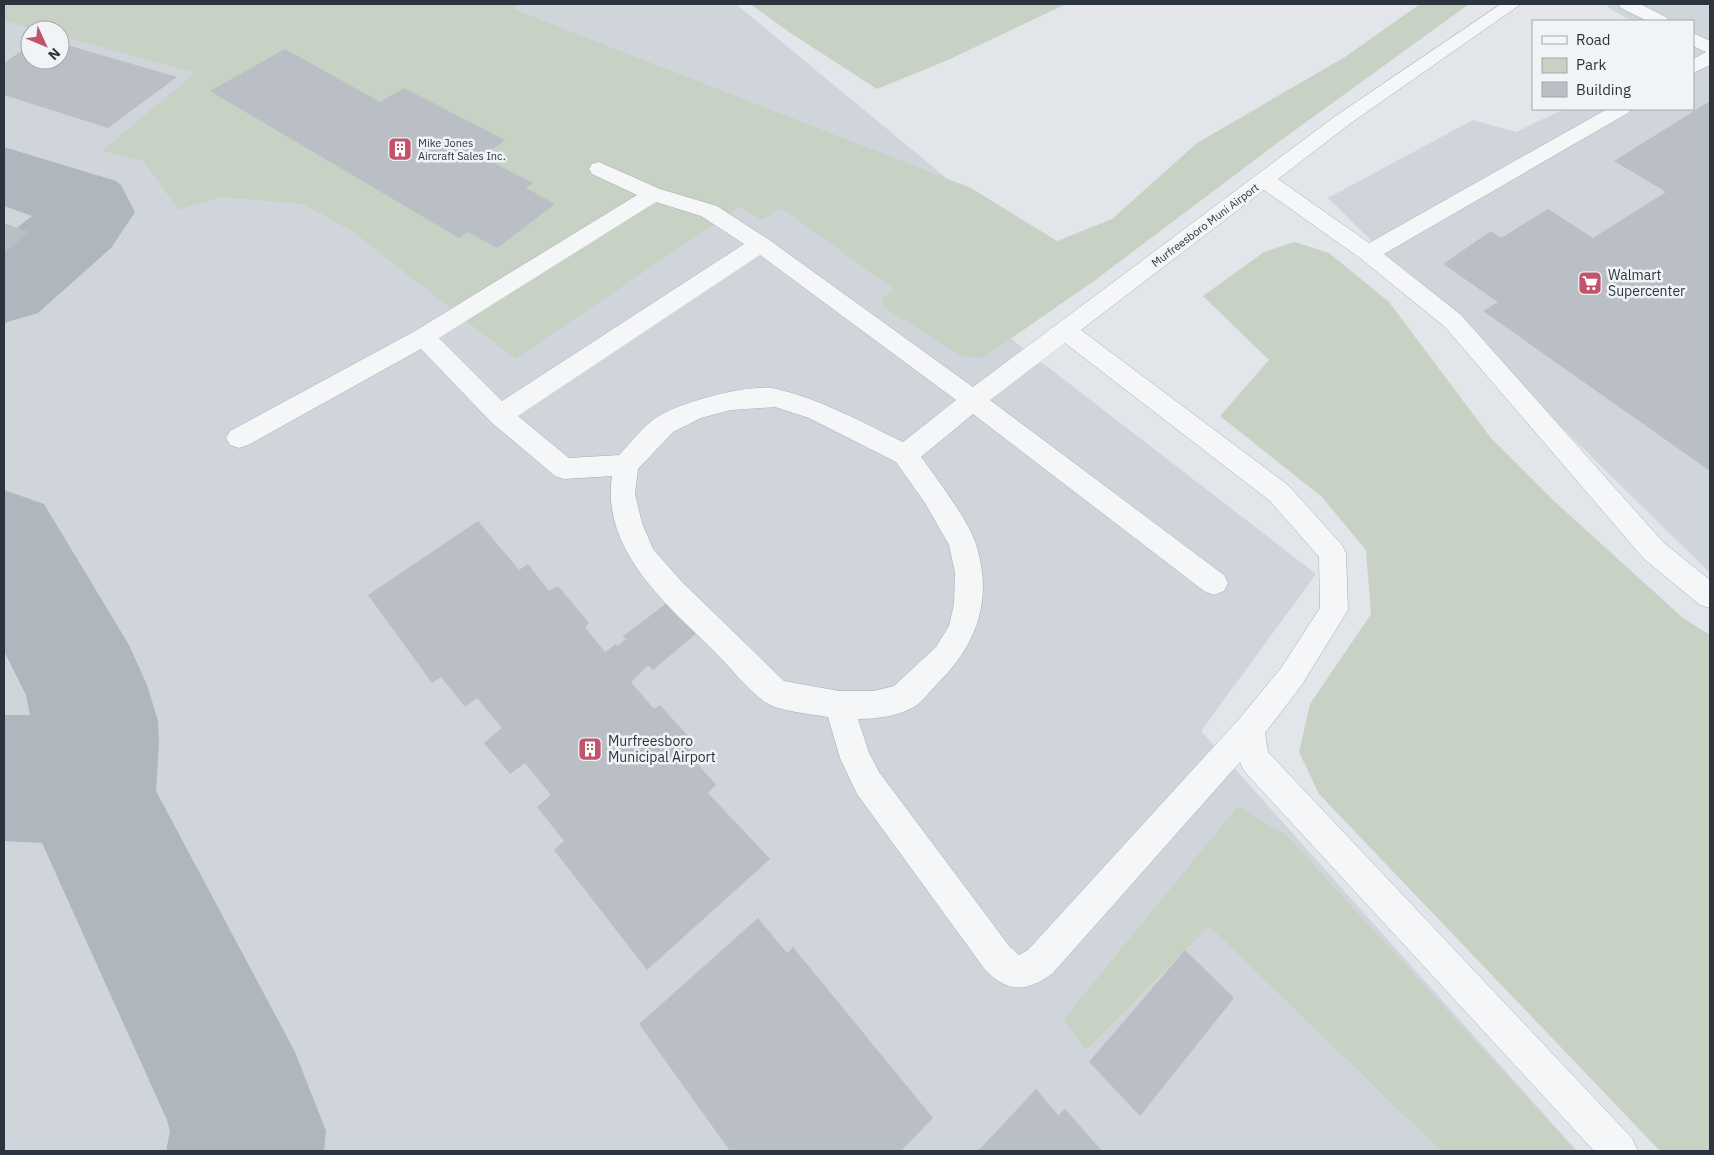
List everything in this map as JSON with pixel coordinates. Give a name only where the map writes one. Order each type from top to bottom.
[{"type":"street","name":"Murfreesboro Muni Airport","points":[[905,455],[973,400],[1066,332],[1344,120],[1512,4]]},
{"type":"street","points":[[1627,4],[1658,20]]},
{"type":"street","points":[[1694,40],[1710,48]]},
{"type":"street","points":[[1694,66],[1710,57]]},
{"type":"street","points":[[1368,253],[1618,110]]},
{"type":"street","points":[[599,169],[652,194],[709,211],[760,244],[973,400],[1214,583]]},
{"type":"street","points":[[1265,180],[1368,253],[1453,321],[1654,551],[1710,596]]},
{"type":"street","points":[[239,438],[423,337],[652,194]]},
{"type":"street","points":[[500,416],[760,244]]},
{"type":"street","points":[[839,705],[855,758],[868,783],[998,959],[1011,971],[1019,973],[1028,970],[1040,962],[1250,729],[1291,677],[1334,610],[1332,553],[1279,493],[1066,332]]},
{"type":"street","points":[[423,337],[500,416],[564,469],[626,465]]},
{"type":"street","points":[[775,398],[817,411],[905,455],[934,494],[962,543],[969,573],[968,604],[962,630],[946,656],[903,697],[874,705],[839,705],[776,693],[672,591],[642,556],[629,523],[622,494],[626,465],[664,425],[695,410],[732,401],[775,398]]},
{"type":"street","points":[[1250,729],[1250,745],[1255,761],[1619,1151]]},
{"type":"shaded area","name":"Murfreesboro Municipal Airport","points":[[4,4],[736,4],[1039,255],[970,307],[1316,574],[1201,731],[1577,1151],[4,1151]]},
{"type":"shaded area","points":[[1609,4],[1710,4],[1710,573],[1328,198],[1473,120],[1516,132],[1562,110],[1694,110],[1694,20],[1630,20],[1607,7]]},
{"type":"green space","points":[[4,4],[521,4],[513,9],[971,188],[1057,241],[1112,219],[1197,143],[1345,57],[1420,4],[1469,4],[1280,141],[1094,281],[983,358],[961,356],[882,306],[882,298],[894,289],[781,208],[762,220],[740,207],[515,359],[352,231],[303,204],[221,197],[178,210],[144,161],[102,151],[195,73],[70,39],[70,20],[20,20],[20,25],[4,21]]},
{"type":"green space","points":[[750,4],[1066,4],[948,60],[877,89],[789,32]]},
{"type":"green space","points":[[1295,242],[1329,253],[1389,302],[1491,438],[1554,501],[1683,618],[1710,635],[1710,1151],[1660,1151],[1319,794],[1299,752],[1310,704],[1371,614],[1366,550],[1322,497],[1220,416],[1269,360],[1203,296],[1264,252]]},
{"type":"green space","points":[[1238,806],[1287,836],[1576,1151],[1441,1151],[1209,926],[1086,1050],[1063,1020]]},
{"type":"building","points":[[70,46],[177,77],[108,128],[4,95],[4,63],[20,52],[20,70],[70,70]]},
{"type":"building","name":"Mike Jones Aircraft Sales Inc.","points":[[285,49],[380,102],[404,88],[505,140],[482,157],[533,183],[526,188],[555,204],[497,248],[468,232],[459,238],[210,91]]},
{"type":"building","name":"Walmart Supercenter","points":[[1710,101],[1710,471],[1483,311],[1498,302],[1443,264],[1491,231],[1501,238],[1548,209],[1593,238],[1666,192],[1614,161]]},
{"type":"building","points":[[4,223],[29,232],[4,253]]},
{"type":"building","name":"Murfreesboro Municipal Airport","points":[[478,521],[519,570],[528,564],[549,591],[558,586],[589,623],[585,627],[605,652],[616,644],[618,646],[626,639],[622,637],[667,603],[697,633],[653,670],[648,665],[631,682],[654,709],[660,705],[696,745],[688,753],[716,785],[708,793],[770,859],[647,970],[554,850],[564,841],[537,807],[551,795],[525,763],[510,774],[484,743],[502,728],[477,698],[465,707],[441,677],[432,683],[368,595]]},
{"type":"building","points":[[758,918],[787,953],[793,947],[933,1118],[901,1151],[730,1151],[639,1024]]},
{"type":"building","points":[[1185,950],[1234,998],[1140,1116],[1089,1062]]},
{"type":"building","points":[[1036,1089],[1058,1115],[1065,1109],[1102,1151],[978,1151]]},
{"type":"taxiway","points":[[4,175],[84,202],[89,206],[90,212],[79,226],[4,289]]},
{"type":"taxiway","points":[[4,538],[85,685],[95,728],[90,778],[92,802]]},
{"type":"taxiway","points":[[4,778],[58,781],[78,788],[87,794],[240,1107],[248,1131],[245,1151]]},
{"type":"place","name":"Mike Jones Aircraft Sales Inc.","points":[[400,149]]},
{"type":"place","name":"Walmart Supercenter","points":[[1590,283]]},
{"type":"place","name":"Murfreesboro Municipal Airport","points":[[590,749]]}]
